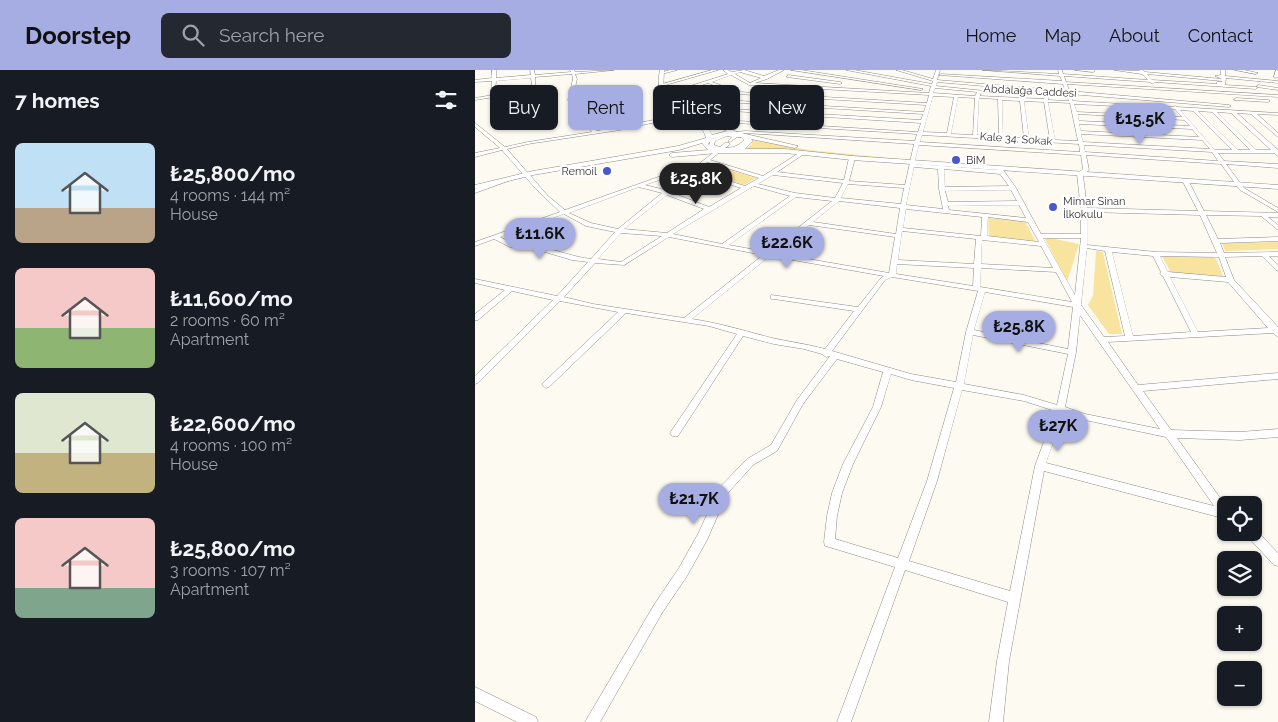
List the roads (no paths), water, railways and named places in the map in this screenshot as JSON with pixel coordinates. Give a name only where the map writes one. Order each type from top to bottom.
[{"type":"main road","points":[[661,85],[662,72]]},
{"type":"main road","points":[[707,130],[710,139]]},
{"type":"main road","points":[[726,130],[737,134]]},
{"type":"main road","points":[[475,187],[525,175],[679,148],[725,133],[832,152],[913,162],[1000,170],[1083,172],[1186,182],[1239,183]]},
{"type":"main road","points":[[732,151],[743,148],[749,143],[747,136]]},
{"type":"main road","points":[[710,139],[705,146],[718,150]]},
{"type":"main road","points":[[588,164],[718,150],[802,153],[1277,187]]},
{"type":"street","points":[[493,85],[494,70]]},
{"type":"street","points":[[533,70],[534,85]]},
{"type":"street","points":[[475,81],[533,77],[573,71],[612,70]]},
{"type":"street","points":[[662,72],[675,70]]},
{"type":"street","points":[[661,85],[716,70]]},
{"type":"street","name":"Abdalağa Caddesi","points":[[725,70],[749,84],[760,85]]},
{"type":"street","points":[[740,91],[749,84],[766,78],[779,70]]},
{"type":"street","points":[[774,85],[795,70],[933,88],[980,91],[1047,99]]},
{"type":"street","points":[[811,85],[849,70],[915,82]]},
{"type":"street","points":[[834,90],[877,70],[933,88],[984,85],[1049,91],[1067,88],[1158,88],[1278,96]]},
{"type":"street","points":[[898,70],[933,88]]},
{"type":"street","points":[[984,70],[1061,73],[1172,82],[1223,81],[1257,84],[1278,82]]},
{"type":"street","points":[[975,136],[977,97],[995,70]]},
{"type":"street","points":[[1077,70],[1144,73],[1257,84],[1278,89]]},
{"type":"street","points":[[1116,70],[1144,73],[1214,151],[1243,189],[1278,210]]},
{"type":"street","points":[[1152,70],[1204,75]]},
{"type":"street","points":[[1168,70],[1204,75],[1223,81]]},
{"type":"street","points":[[1223,81],[1221,70],[1253,72]]},
{"type":"street","points":[[1237,70],[1277,77],[1278,70]]},
{"type":"street","points":[[573,71],[575,79],[570,100],[582,118],[596,133]]},
{"type":"street","points":[[699,85],[741,71],[766,78]]},
{"type":"street","points":[[892,275],[903,207],[936,72],[1049,82],[1067,88],[1102,95],[1277,112]]},
{"type":"street","points":[[1067,88],[1270,102],[1257,84],[1253,72]]},
{"type":"street","points":[[996,722],[1003,662],[1039,466],[1060,410],[1072,352],[1084,241],[1082,154],[1075,113],[1061,73]]},
{"type":"street","points":[[788,76],[846,84]]},
{"type":"street","points":[[681,80],[694,85]]},
{"type":"street","points":[[708,82],[716,85]]},
{"type":"street","points":[[1049,82],[1047,99],[1053,141]]},
{"type":"street","points":[[1172,82],[1230,112],[1277,153]]},
{"type":"street","name":"Abdalağa Caddesi","points":[[826,89],[933,88],[956,96],[1022,100],[1071,100],[1115,105],[1230,112],[1272,114],[1277,112]]},
{"type":"street","points":[[1102,95],[1115,105]]},
{"type":"street","points":[[949,134],[956,96]]},
{"type":"street","points":[[475,99],[490,97]]},
{"type":"street","points":[[824,98],[928,104]]},
{"type":"street","points":[[1001,99],[1001,137]]},
{"type":"street","points":[[1022,100],[1027,139]]},
{"type":"street","points":[[824,107],[926,113]]},
{"type":"street","points":[[1195,110],[1236,151]]},
{"type":"street","points":[[1214,111],[1255,152]]},
{"type":"street","points":[[1075,113],[1186,119]]},
{"type":"street","points":[[1253,113],[1278,136]]},
{"type":"street","points":[[1272,114],[1278,119]]},
{"type":"street","points":[[824,116],[924,122]]},
{"type":"street","points":[[475,155],[528,143],[596,133],[653,121]]},
{"type":"street","points":[[1077,122],[1194,128]]},
{"type":"street","points":[[475,124],[504,149],[525,175],[563,212],[579,221],[618,231],[667,235],[770,255],[1077,305]]},
{"type":"street","points":[[824,126],[1214,151],[1277,153]]},
{"type":"street","points":[[787,144],[798,130]]},
{"type":"street","name":"Kale 34. Sokak","points":[[737,134],[745,132],[1278,166]]},
{"type":"street","points":[[1078,132],[1203,139]]},
{"type":"street","points":[[475,381],[557,299],[618,231],[737,134],[747,140],[745,144]]},
{"type":"street","points":[[710,139],[745,144]]},
{"type":"street","points":[[718,150],[735,149],[745,144]]},
{"type":"street","points":[[494,237],[510,245],[539,248],[574,259],[621,264],[802,153]]},
{"type":"street","points":[[686,320],[837,200],[846,182],[852,158]]},
{"type":"street","points":[[706,160],[763,178]]},
{"type":"street","points":[[913,162],[941,168],[1000,170],[1013,188],[1077,305],[1217,501]]},
{"type":"street","points":[[941,168],[946,212]]},
{"type":"street","points":[[475,244],[683,170],[692,171],[745,188]]},
{"type":"street","points":[[772,173],[908,187]]},
{"type":"street","points":[[475,191],[513,178]]},
{"type":"street","points":[[1186,182],[1203,213],[1231,280],[1277,331]]},
{"type":"street","points":[[753,184],[795,195],[1030,220]]},
{"type":"street","points":[[640,186],[665,192],[709,209]]},
{"type":"street","points":[[942,189],[1013,188]]},
{"type":"street","points":[[723,246],[795,195]]},
{"type":"street","points":[[945,204],[1021,203]]},
{"type":"street","points":[[1084,210],[1278,215]]},
{"type":"street","points":[[1263,215],[1278,228]]},
{"type":"street","points":[[844,722],[932,481],[959,386],[979,289],[977,266],[985,216]]},
{"type":"street","points":[[809,224],[899,233],[982,237],[1043,244]]},
{"type":"street","points":[[1039,236],[1084,241],[1108,251],[1220,256],[1278,254]]},
{"type":"street","points":[[1216,242],[1278,239]]},
{"type":"street","points":[[1108,251],[1129,337]]},
{"type":"street","points":[[1155,254],[1163,274],[1195,333]]},
{"type":"street","points":[[1263,254],[1278,269]]},
{"type":"street","points":[[894,262],[1057,270]]},
{"type":"street","points":[[1163,274],[1231,280]]},
{"type":"street","points":[[592,722],[658,609],[683,572],[703,536],[723,491],[750,462],[774,448],[800,402],[860,310],[883,280],[892,275]]},
{"type":"street","points":[[475,281],[557,299],[686,320],[804,346],[888,370],[1024,398],[1060,410],[1168,434],[1240,436],[1278,433]]},
{"type":"street","points":[[475,318],[510,289]]},
{"type":"street","points":[[774,297],[860,310]]},
{"type":"street","points":[[546,385],[624,311]]},
{"type":"street","points":[[1103,340],[1195,333],[1277,331]]},
{"type":"street","points":[[970,332],[1072,352]]},
{"type":"street","points":[[675,433],[741,333]]},
{"type":"street","points":[[888,370],[877,407],[837,493],[829,542],[1015,598]]},
{"type":"street","points":[[1137,388],[1278,376]]},
{"type":"street","points":[[1039,466],[1217,510]]},
{"type":"street","points":[[1259,541],[1278,561]]},
{"type":"street","points":[[475,694],[531,722]]},
{"type":"place","name":"BiM","points":[[956,160]]},
{"type":"place","name":"Remoil","points":[[607,171]]},
{"type":"place","name":"Mimar Sinan İlkokulu","points":[[1053,207]]}]
